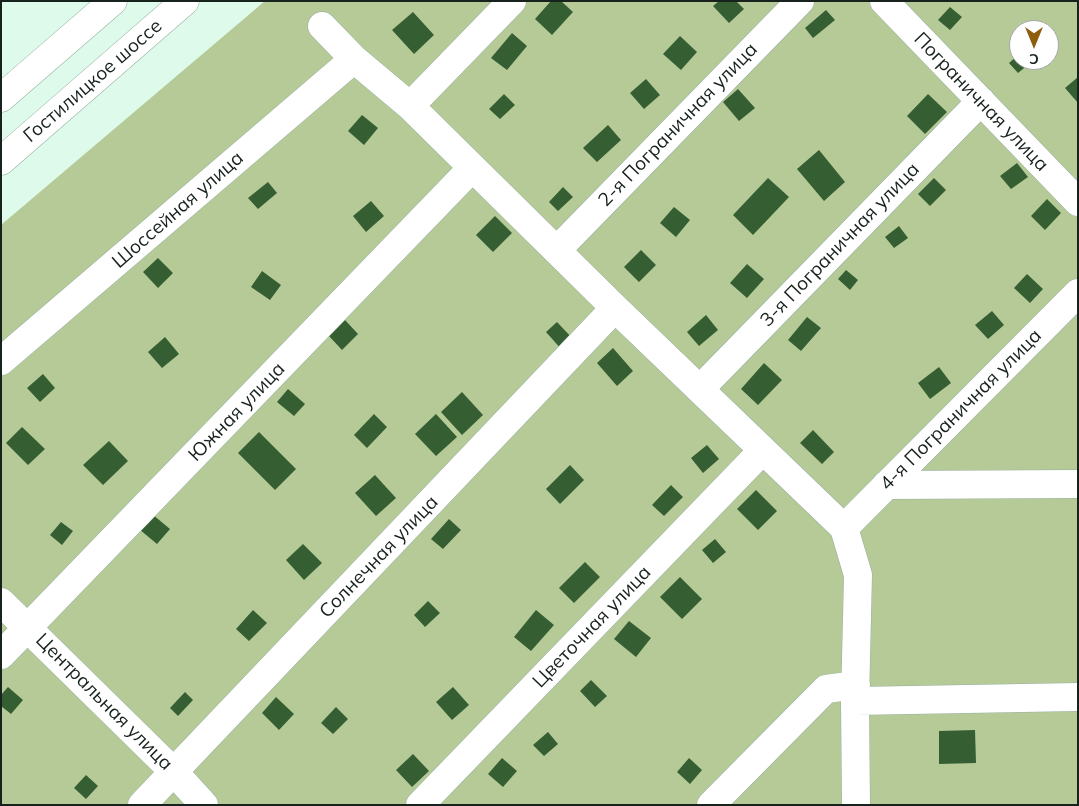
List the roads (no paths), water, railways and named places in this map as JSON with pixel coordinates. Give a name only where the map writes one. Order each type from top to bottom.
[{"type":"main road","points":[[1,98],[113,1]]},
{"type":"main road","name":"Гостилицкое шоссе","points":[[1,161],[185,1]]},
{"type":"main road","points":[[410,106],[512,1]]},
{"type":"main road","name":"2-я Пограничная улица","points":[[557,250],[800,1]]},
{"type":"main road","name":"Пограничная улица","points":[[884,1],[1078,202]]},
{"type":"main road","points":[[322,26],[354,59],[410,106],[615,308],[844,528],[858,575],[855,693],[856,805]]},
{"type":"main road","name":"Шоссейная улица","points":[[1,361],[354,59]]},
{"type":"main road","name":"3-я Пограничная улица","points":[[700,389],[980,101]]},
{"type":"main road","name":"Южная улица","points":[[1,655],[472,168]]},
{"type":"main road","name":"4-я Пограничная улица","points":[[844,528],[1078,293]]},
{"type":"main road","name":"Солнечная улица","points":[[142,805],[615,308]]},
{"type":"main road","name":"Цветочная улица","points":[[420,805],[763,450]]},
{"type":"main road","points":[[886,486],[1078,484]]},
{"type":"main road","name":"Центральная улица","points":[[1,602],[174,772],[204,805]]},
{"type":"main road","points":[[712,805],[826,689],[855,693],[1078,696]]}]
